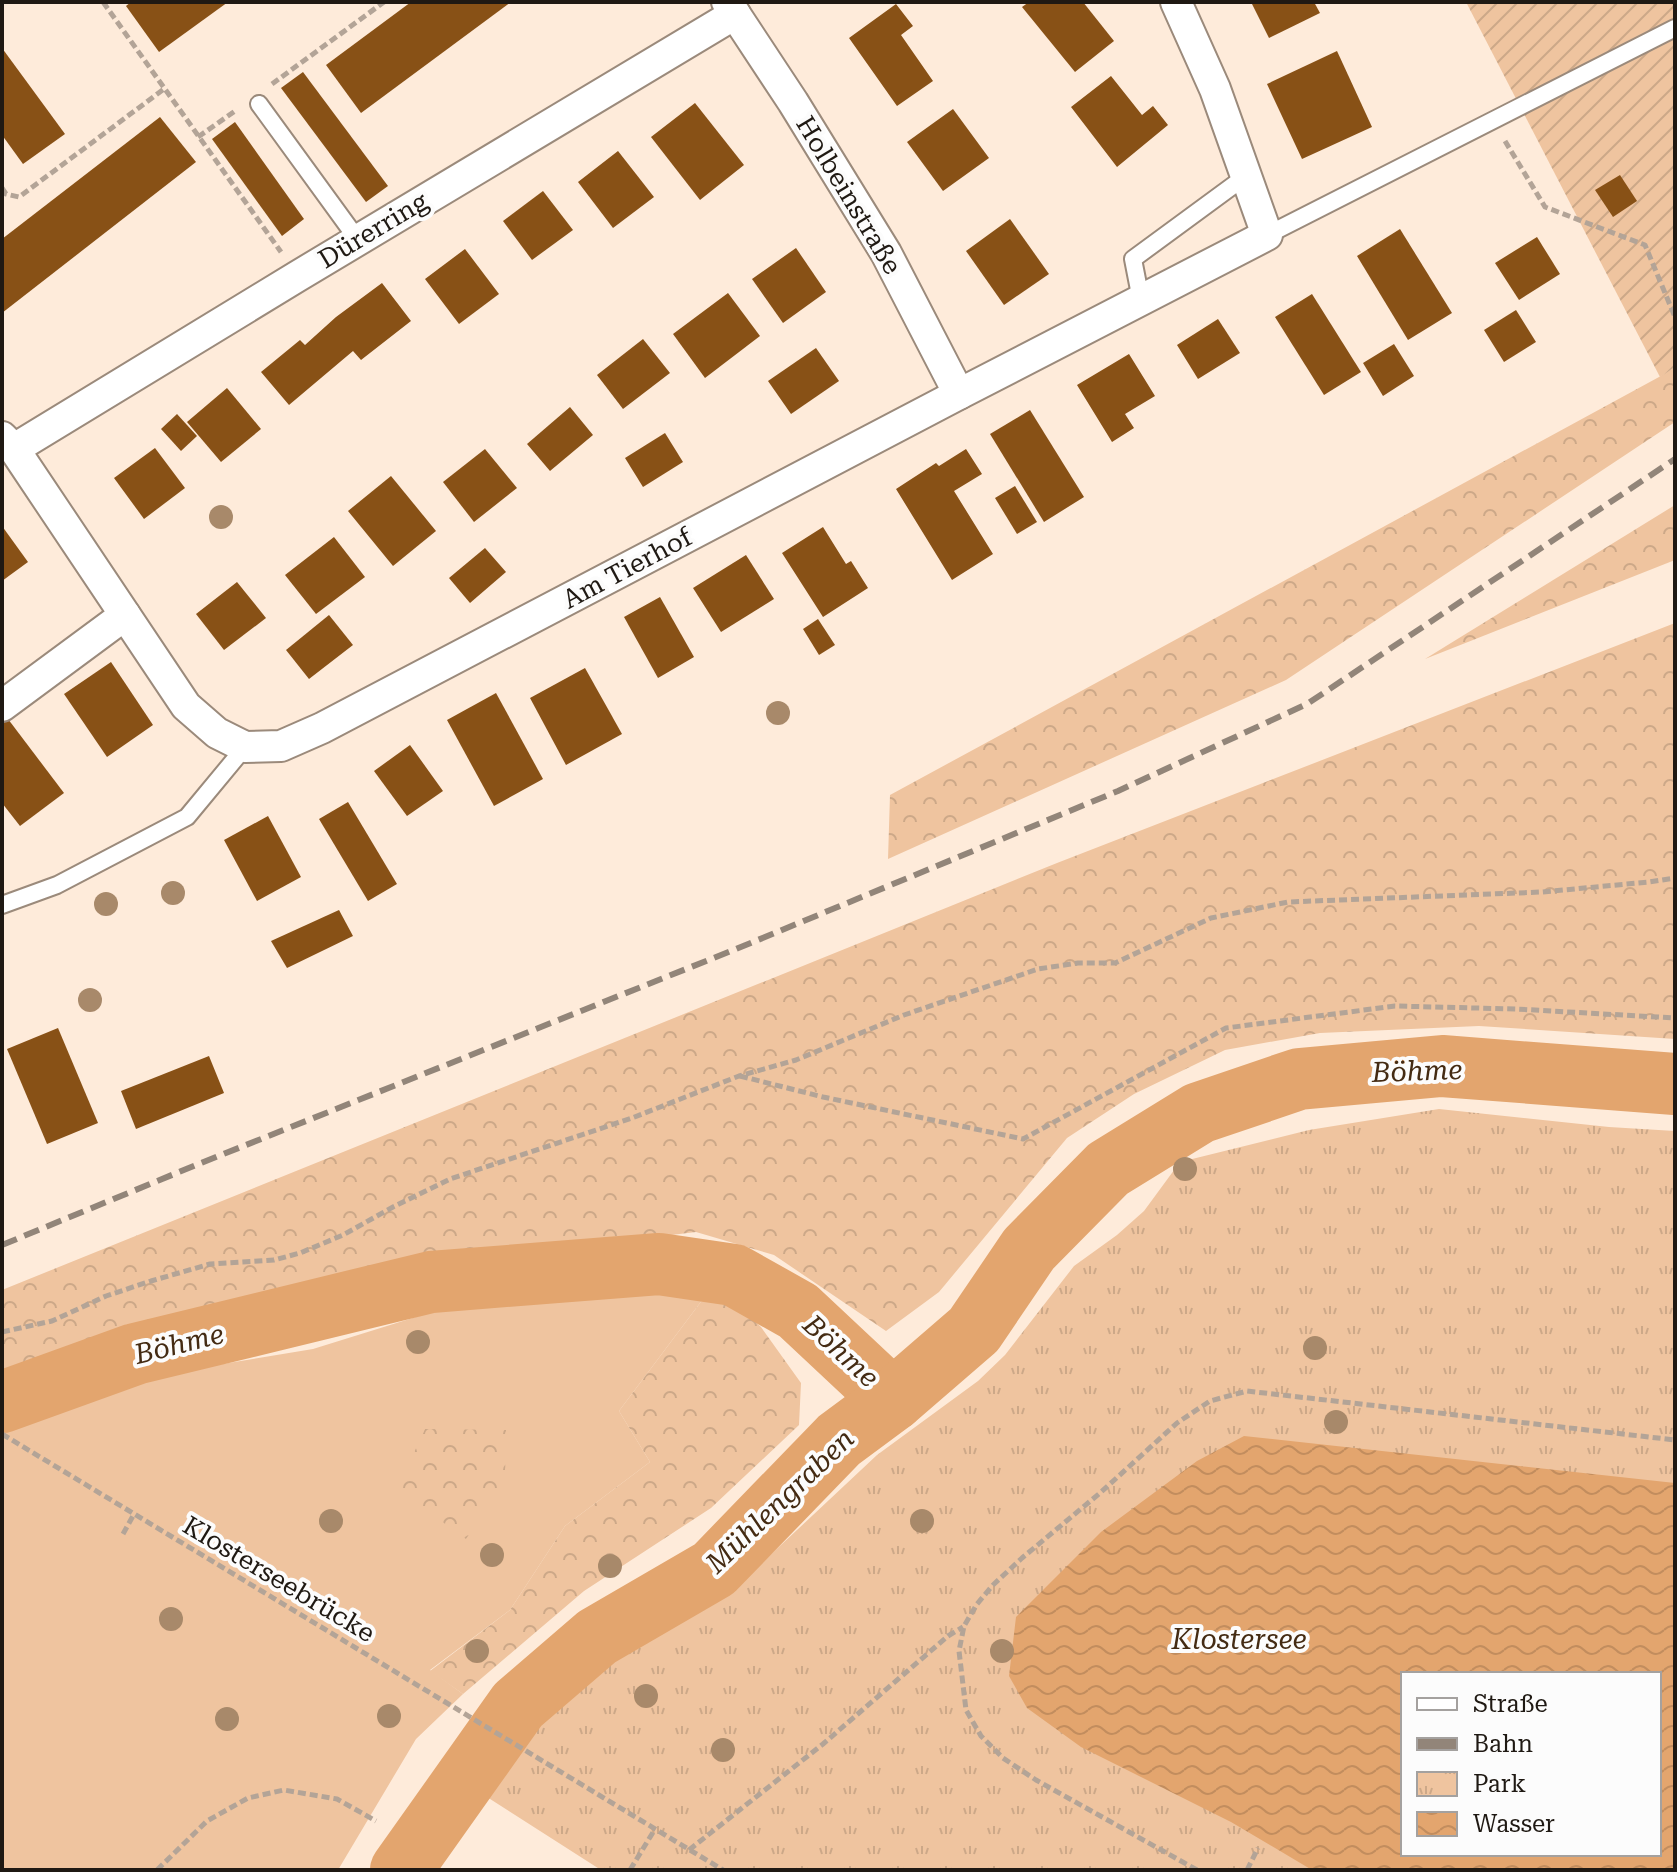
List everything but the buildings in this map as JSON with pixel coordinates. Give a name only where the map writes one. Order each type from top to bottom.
[{"type":"street","points":[[1176,2],[1215,89],[1267,235]]},
{"type":"street","name":"Dürerring","points":[[245,747],[217,733],[186,706],[8,443],[358,240],[731,8]]},
{"type":"street","name":"Holbeinstraße","points":[[731,8],[886,253],[959,394]]},
{"type":"street","name":"Am Tierhof","points":[[245,747],[281,746],[322,728],[1267,235]]},
{"type":"street","points":[[2,706],[125,615]]},
{"type":"lane","points":[[1267,235],[1675,28]]},
{"type":"lane","points":[[256,99],[358,240]]},
{"type":"lane","points":[[1141,300],[1133,259],[1246,176]]},
{"type":"lane","points":[[2,905],[57,885],[187,817],[245,747]]},
{"type":"path","points":[[103,2],[298,276]]},
{"type":"path","points":[[198,137],[256,99],[384,2]]},
{"type":"path","points":[[3,193],[19,197],[164,89]]},
{"type":"path","points":[[1493,121],[1545,207],[1645,245],[1675,317]]},
{"type":"path","points":[[2,1332],[52,1321],[106,1296],[210,1264],[274,1260],[300,1253],[343,1235],[450,1179],[632,1118],[739,1076],[796,1060],[904,1015],[1038,969],[1078,963],[1115,963],[1211,918],[1288,902],[1542,892],[1675,878]]},
{"type":"path","points":[[739,1076],[1023,1139],[1226,1028],[1395,1006],[1675,1018]]},
{"type":"path","points":[[1197,1870],[1036,1780],[1003,1758],[981,1736],[966,1710],[959,1651],[964,1626],[993,1585],[1022,1558],[1177,1423],[1210,1401],[1247,1391],[1675,1440]]},
{"type":"path","name":"Klosterseebrücke","points":[[2,1434],[723,1870]]},
{"type":"path","points":[[123,1534],[134,1514]]},
{"type":"path","points":[[689,1850],[823,1744],[948,1636],[964,1626]]},
{"type":"path","points":[[157,1870],[207,1821],[248,1798],[284,1790],[337,1799],[376,1821]]},
{"type":"path","points":[[630,1870],[655,1829]]},
{"type":"path","points":[[1247,1870],[1258,1848]]},
{"type":"green space","points":[[1466,2],[1675,2],[1675,367],[1660,377]]},
{"type":"green space","points":[[1675,367],[1675,422],[1286,680],[888,859],[890,795]]},
{"type":"green space","points":[[1675,505],[1675,560],[1425,659]]},
{"type":"green space","points":[[1675,623],[1675,1039],[1479,1026],[1320,1033],[1225,1050],[1134,1094],[1067,1138],[939,1292],[886,1331],[774,1255],[696,1232],[431,1264],[120,1340],[2,1383],[2,1290],[1057,863]]},
{"type":"green space","points":[[1439,1109],[1675,1131],[1675,1870],[601,1870],[476,1790],[543,1714],[611,1651],[733,1590],[877,1455],[978,1381],[1005,1355],[1074,1266],[1144,1211],[1180,1162],[1309,1130]]},
{"type":"green space","points":[[661,1288],[709,1291],[619,1411],[650,1462],[565,1526],[510,1610],[430,1670],[463,1694],[416,1739],[338,1870],[2,1870],[2,1434],[39,1415],[149,1376],[313,1349],[448,1307]]},
{"type":"green space","points":[[709,1291],[723,1291],[761,1327],[801,1383],[799,1425],[711,1508],[584,1591],[463,1694],[430,1671],[510,1610],[565,1526],[650,1462],[619,1411]]},
{"type":"green space","points":[[425,1429],[506,1430],[505,1479],[466,1539],[397,1489]]},
{"type":"water","name":"Klostersee","points":[[1244,1436],[1675,1483],[1675,1870],[1312,1870],[1231,1822],[1081,1747],[1027,1708],[1009,1676],[1016,1617],[1101,1532],[1197,1461]]},
{"type":"waterway","name":"Böhme","points":[[401,1870],[518,1705],[597,1637],[714,1569],[839,1440],[893,1400],[974,1330],[1029,1249],[1108,1169],[1199,1113],[1299,1079],[1442,1066],[1675,1084]]},
{"type":"waterway","name":"Böhme","points":[[2,1402],[135,1354],[431,1282],[659,1264],[734,1275],[798,1311],[893,1400]]},
{"type":"railway","points":[[2,1245],[736,949],[1118,791],[1307,704],[1675,459]]},
{"type":"water label","name":"Mühlengraben","points":[[780,1501]]}]
